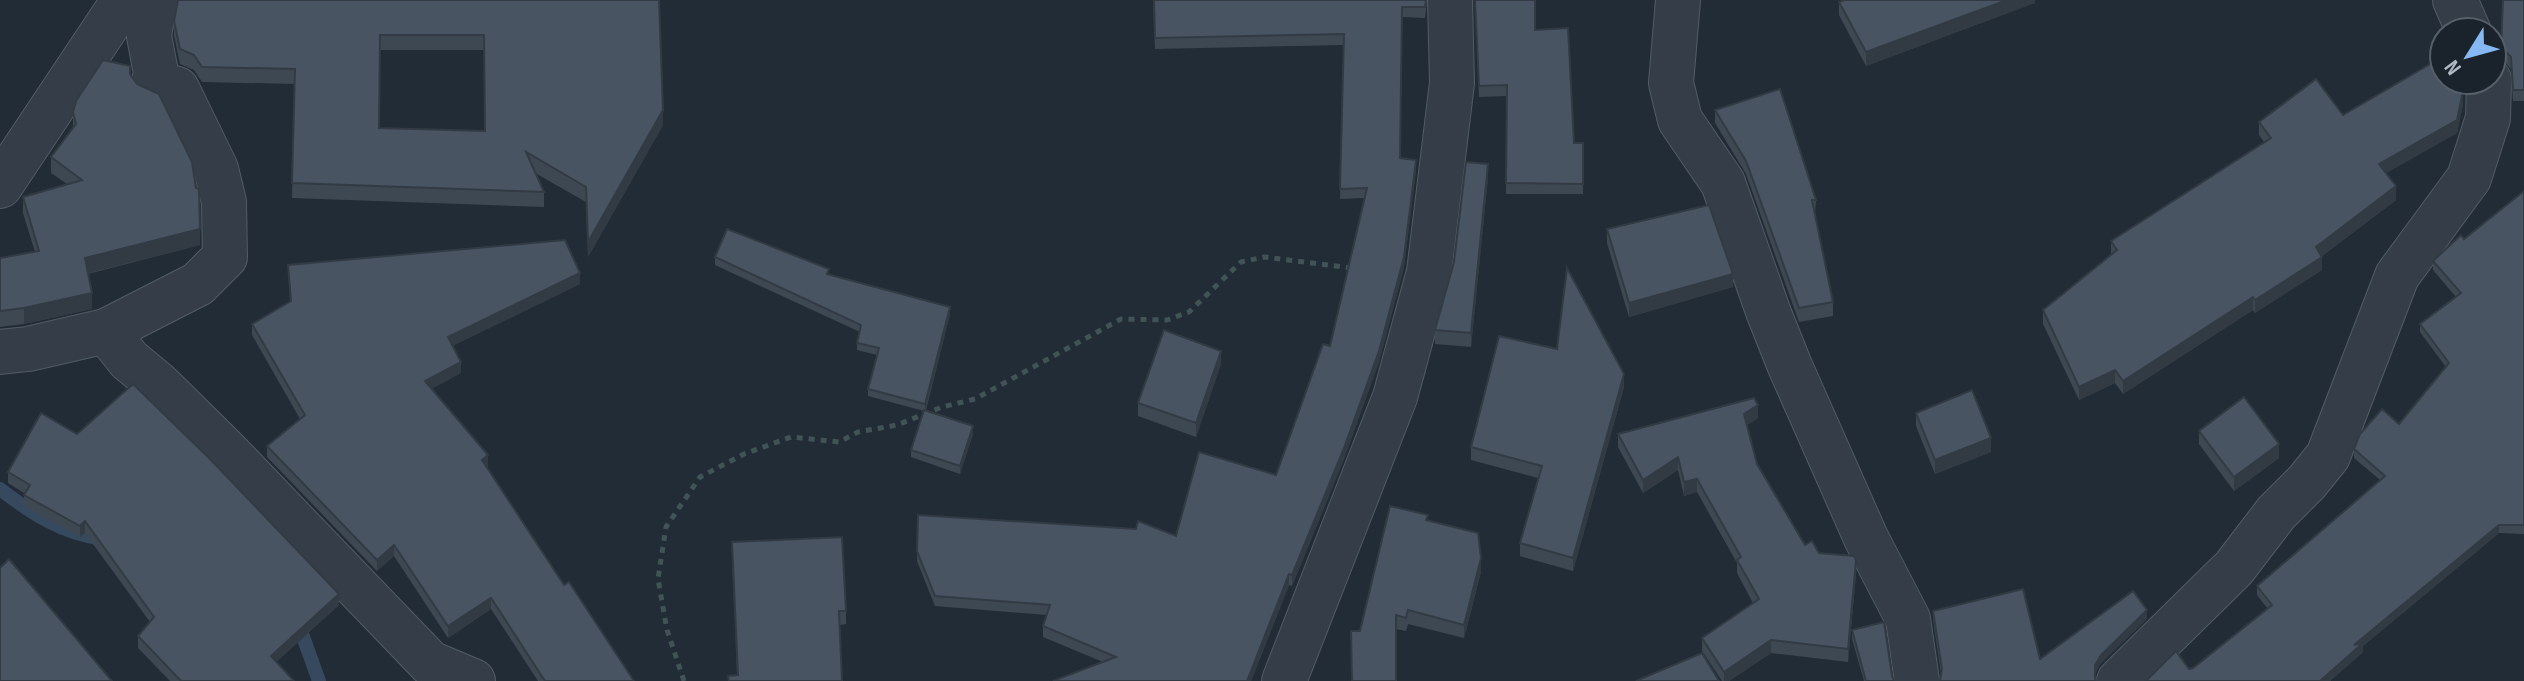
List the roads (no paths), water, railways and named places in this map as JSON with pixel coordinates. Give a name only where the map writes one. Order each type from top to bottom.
[{"type":"street","points":[[0,186],[124,0]]},
{"type":"street","points":[[0,352],[28,349],[106,331],[198,284],[225,257],[224,202],[216,169],[177,89],[154,82],[156,73],[149,36],[155,0]]},
{"type":"street","points":[[1284,681],[1395,397],[1429,272],[1452,83],[1450,0]]},
{"type":"street","points":[[1678,0],[1671,83],[1680,120],[1723,183],[1789,364],[1866,538],[1908,619],[1917,681]]},
{"type":"street","points":[[2119,681],[2234,568],[2276,513],[2328,456],[2397,276],[2469,178],[2488,118],[2489,96]]},
{"type":"street","points":[[106,331],[129,360],[228,453],[430,663],[473,681]]},
{"type":"waterway","points":[[0,489],[48,521],[103,539]]},
{"type":"waterway","points":[[291,635],[301,631],[319,681]]}]
